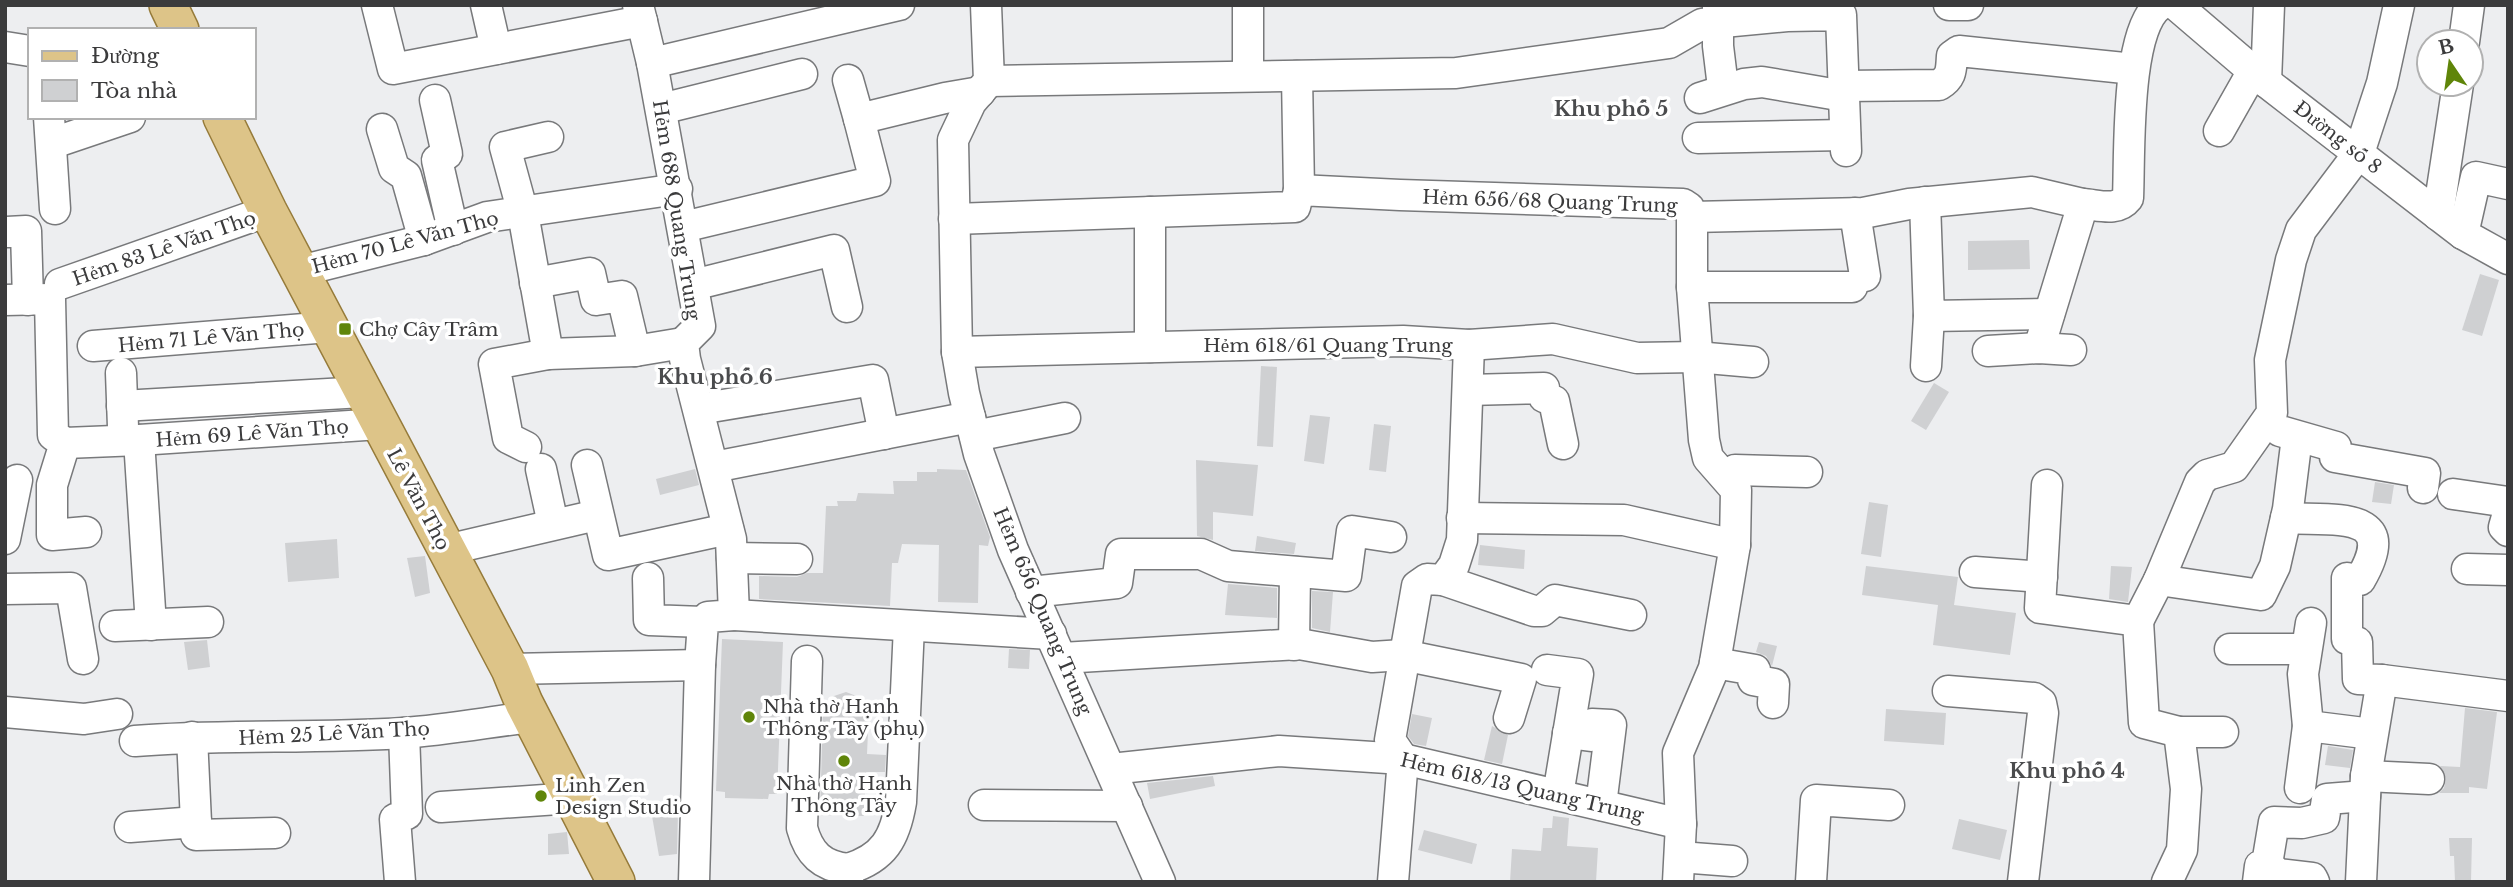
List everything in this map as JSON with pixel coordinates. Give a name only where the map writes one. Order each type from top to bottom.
[{"type":"main road","points":[[168,5],[179,28]]},
{"type":"main road","name":"Lê Văn Thọ","points":[[223,119],[268,211],[510,669],[531,717],[616,882]]},
{"type":"street","points":[[377,5],[393,69],[496,49],[640,13]]},
{"type":"street","points":[[486,5],[496,49]]},
{"type":"street","points":[[652,63],[899,5]]},
{"type":"street","points":[[984,86],[986,5]]},
{"type":"street","points":[[1248,5],[1248,75]]},
{"type":"street","points":[[1949,5],[1968,5]]},
{"type":"street","points":[[1717,14],[1711,88],[1762,82],[1844,91],[1939,85],[1948,79],[1952,56],[1959,51],[2134,69],[2144,25],[2160,5]]},
{"type":"street","name":"Đường số 8","points":[[2176,5],[2259,76],[2438,215],[2463,234],[2508,259]]},
{"type":"street","points":[[2219,131],[2259,76],[2269,5]]},
{"type":"street","points":[[2223,732],[2179,732],[2144,723],[2138,621],[2159,580],[2200,482],[2207,475],[2234,467],[2272,412],[2270,360],[2291,260],[2301,230],[2359,153],[2382,83],[2399,5]]},
{"type":"street","points":[[2466,28],[2469,5]]},
{"type":"street","name":"Hẻm 688 Quang Trung","points":[[640,13],[677,189],[700,326],[683,343],[730,543],[734,615]]},
{"type":"street","points":[[859,119],[984,86],[1248,75],[1456,73],[1669,43],[1717,14],[1840,15],[1846,143],[1698,138]]},
{"type":"street","points":[[5,47],[28,51]]},
{"type":"street","name":"Hẻm 656/68 Quang Trung","points":[[1299,190],[1684,204],[1689,208],[1692,217],[1855,213],[1924,202],[2032,192],[2083,204],[2115,207],[2123,205],[2128,198],[2134,69]]},
{"type":"street","points":[[661,108],[802,74]]},
{"type":"street","points":[[954,219],[1295,207],[1299,190],[1297,76]]},
{"type":"street","points":[[683,227],[875,181],[848,80]]},
{"type":"street","name":"Hẻm 656 Quang Trung","points":[[984,86],[971,102],[953,140],[957,352],[972,427],[1013,550],[1160,882]]},
{"type":"street","points":[[2438,215],[2456,98]]},
{"type":"street","points":[[435,100],[447,154],[437,160],[453,230]]},
{"type":"street","points":[[55,209],[51,130],[119,119]]},
{"type":"street","points":[[382,129],[394,168],[405,176],[424,240]]},
{"type":"street","points":[[548,137],[505,147],[523,213],[548,354]]},
{"type":"street","points":[[2463,234],[2476,177],[2508,184]]},
{"type":"street","name":"Hẻm 70 Lê Văn Thọ","points":[[300,271],[424,240],[487,217],[677,189]]},
{"type":"street","points":[[1924,202],[1929,316],[1926,366]]},
{"type":"street","points":[[2039,348],[2083,204]]},
{"type":"street","name":"Hẻm 83 Lê Văn Thọ","points":[[36,296],[268,211]]},
{"type":"street","points":[[1150,212],[1150,347]]},
{"type":"street","points":[[1692,287],[1858,282],[1855,213]]},
{"type":"street","points":[[1692,217],[1692,287],[1704,440],[1708,458],[1736,490],[1735,544],[1715,663],[1678,753],[1681,824],[1679,869],[1732,861]]},
{"type":"street","points":[[7,232],[26,231],[53,436],[65,443],[52,485],[52,535],[86,532]]},
{"type":"street","points":[[693,285],[834,250],[847,307]]},
{"type":"street","points":[[535,283],[590,273],[596,300],[622,296],[635,351]]},
{"type":"street","points":[[1929,316],[2049,314]]},
{"type":"street","name":"Hẻm 71 Lê Văn Thọ","points":[[93,346],[329,327]]},
{"type":"street","name":"Hẻm 618/61 Quang Trung","points":[[957,352],[1403,341],[1469,345],[1553,339],[1637,358],[1696,357],[1754,362]]},
{"type":"street","points":[[553,524],[533,458],[508,438],[494,364],[548,354],[635,351],[683,343]]},
{"type":"street","points":[[1443,580],[1454,565],[1462,540],[1469,345]]},
{"type":"street","points":[[1989,351],[2039,348],[2071,350]]},
{"type":"street","points":[[121,373],[122,406],[132,441],[152,625]]},
{"type":"street","points":[[699,410],[873,380],[884,433]]},
{"type":"street","points":[[1468,390],[1544,388],[1544,397],[1554,401],[1563,444]]},
{"type":"street","name":"Hẻm 69 Lê Văn Thọ","points":[[122,406],[363,392]]},
{"type":"street","points":[[714,467],[884,433],[1065,418]]},
{"type":"street","name":"Hẻm 69 Lê Văn Thọ","points":[[65,443],[380,424]]},
{"type":"street","points":[[2263,426],[2297,438],[2336,447],[2335,457],[2426,473],[2423,488]]},
{"type":"street","points":[[2159,580],[2261,595],[2275,566],[2286,518],[2297,438]]},
{"type":"street","points":[[587,465],[608,555],[730,543],[797,559]]},
{"type":"street","points":[[1728,479],[1735,470],[1807,472]]},
{"type":"street","points":[[5,539],[11,479],[52,485]]},
{"type":"street","points":[[2046,485],[2040,608],[2138,621]]},
{"type":"street","points":[[2453,494],[2508,502]]},
{"type":"street","points":[[2508,513],[2504,527],[2508,531]]},
{"type":"street","points":[[446,550],[597,515]]},
{"type":"street","points":[[1462,518],[1624,520],[1735,544]]},
{"type":"street","points":[[2286,518],[2356,522],[2368,528],[2373,536],[2375,542],[2360,580],[2347,578],[2347,639],[2357,642],[2357,679],[2508,696]]},
{"type":"street","points":[[1031,592],[1116,583],[1121,554],[1200,554],[1228,566],[1346,576],[1352,531],[1391,537]]},
{"type":"street","points":[[2467,569],[2508,570]]},
{"type":"street","points":[[1294,645],[1295,572]]},
{"type":"street","points":[[1975,572],[2042,577]]},
{"type":"street","points":[[648,578],[649,620],[703,622]]},
{"type":"street","points":[[1393,882],[1403,759],[1390,740],[1417,586],[1427,579],[1443,580],[1534,611],[1548,608],[1555,600],[1631,615]]},
{"type":"street","points":[[5,589],[71,587],[83,659]]},
{"type":"street","points":[[694,882],[699,665],[703,622],[708,617],[734,615],[1007,632],[1056,646],[1294,645],[1372,657],[1403,656],[1521,679],[1509,718]]},
{"type":"street","points":[[116,626],[208,622]]},
{"type":"street","points":[[807,661],[802,828],[806,841],[820,860],[848,876],[885,847],[898,820],[909,626]]},
{"type":"street","points":[[2230,649],[2308,636],[2303,674],[2308,726],[2300,789]]},
{"type":"street","points":[[1715,663],[1755,670],[1753,680],[1773,684],[1773,703]]},
{"type":"street","points":[[510,669],[699,665]]},
{"type":"street","points":[[1547,670],[1578,674],[1558,795]]},
{"type":"street","points":[[2361,882],[2365,786],[2382,680]]},
{"type":"street","points":[[1948,691],[2034,698],[2040,703],[2043,713],[2023,882]]},
{"type":"street","points":[[5,712],[84,719],[117,714]]},
{"type":"street","name":"Hẻm 25 Lê Văn Thọ","points":[[135,741],[192,737],[404,733],[531,717]]},
{"type":"street","points":[[1568,733],[1591,736],[1592,724],[1611,725],[1601,804]]},
{"type":"street","points":[[2308,726],[2372,734]]},
{"type":"street","points":[[2168,882],[2182,850],[2186,789],[2179,732]]},
{"type":"street","points":[[400,882],[395,819],[407,814],[404,733]]},
{"type":"street","points":[[192,737],[196,835],[275,833]]},
{"type":"street","name":"Hẻm 618/13 Quang Trung","points":[[1111,769],[1279,751],[1403,759],[1681,824]]},
{"type":"street","points":[[2314,882],[2312,878],[2262,873],[2274,822],[2302,823],[2324,818],[2327,799],[2365,786],[2429,779]]},
{"type":"street","points":[[440,807],[573,798]]},
{"type":"street","points":[[1811,882],[1816,800],[1889,805]]},
{"type":"street","points":[[984,805],[1127,806]]},
{"type":"street","points":[[130,827],[196,822]]},
{"type":"building","points":[[2029,240],[2030,269],[1968,270],[1968,241]]},
{"type":"building","points":[[2480,274],[2499,280],[2482,336],[2462,330]]},
{"type":"building","points":[[1261,366],[1277,367],[1273,447],[1257,446]]},
{"type":"building","points":[[1934,383],[1949,392],[1926,430],[1911,421]]},
{"type":"building","points":[[1310,415],[1330,417],[1324,464],[1304,461]]},
{"type":"building","points":[[1374,424],[1391,426],[1386,472],[1369,470]]},
{"type":"building","points":[[1196,460],[1258,465],[1253,516],[1213,512],[1213,540],[1197,536]]},
{"type":"building","points":[[695,469],[699,485],[660,495],[656,479]]},
{"type":"building","points":[[937,469],[966,470],[990,537],[988,546],[979,545],[978,603],[938,602],[939,545],[902,544],[898,563],[892,563],[890,606],[759,599],[759,576],[797,577],[807,573],[823,573],[826,506],[838,506],[837,501],[856,501],[858,493],[894,494],[893,481],[917,481],[917,472],[937,472]]},
{"type":"building","points":[[2375,482],[2394,485],[2391,504],[2372,502]]},
{"type":"building","points":[[1869,502],[1888,505],[1881,557],[1861,554]]},
{"type":"building","points":[[1257,536],[1296,543],[1294,554],[1255,551]]},
{"type":"building","points":[[337,539],[339,578],[288,582],[285,543]]},
{"type":"building","points":[[1480,545],[1525,550],[1524,569],[1478,565]]},
{"type":"building","points":[[425,556],[430,593],[415,597],[407,558]]},
{"type":"building","points":[[1866,566],[1958,577],[1954,605],[2016,613],[2010,655],[1933,645],[1938,605],[1862,595]]},
{"type":"building","points":[[2111,566],[2132,567],[2128,602],[2109,599]]},
{"type":"building","points":[[1228,584],[1277,588],[1277,618],[1225,615]]},
{"type":"building","points":[[1312,591],[1333,592],[1330,632],[1312,628]]},
{"type":"building","name":"Nhà thờ Hạnh Thông Tây (phụ)","points":[[722,639],[783,642],[777,794],[769,794],[768,799],[725,798],[725,792],[716,791]]},
{"type":"building","points":[[207,640],[210,667],[188,670],[184,642]]},
{"type":"building","points":[[1759,642],[1777,646],[1772,666],[1766,656],[1756,652]]},
{"type":"building","points":[[1009,649],[1030,650],[1029,669],[1008,668]]},
{"type":"building","name":"Nhà thờ Hạnh Thông Tây","points":[[846,692],[859,697],[869,710],[867,754],[886,755],[885,772],[866,772],[864,816],[820,815],[823,708],[834,696]]},
{"type":"building","points":[[2465,708],[2497,712],[2487,789],[2469,787],[2469,793],[2439,793],[2444,788],[2446,779],[2440,766],[2460,767]]},
{"type":"building","points":[[1886,709],[1946,713],[1944,745],[1884,741]]},
{"type":"building","points":[[1412,714],[1432,718],[1426,746],[1414,744],[1408,736]]},
{"type":"building","points":[[1492,726],[1508,735],[1502,764],[1484,760]]},
{"type":"building","points":[[2328,746],[2353,750],[2350,768],[2325,765]]},
{"type":"building","points":[[1213,776],[1215,786],[1150,799],[1147,783]]},
{"type":"building","points":[[678,812],[677,854],[659,856],[652,816]]},
{"type":"building","points":[[1553,816],[1569,818],[1567,846],[1598,848],[1596,882],[1510,882],[1512,849],[1541,851],[1543,828],[1552,828]]},
{"type":"building","points":[[1959,819],[2007,830],[2000,860],[1952,849]]},
{"type":"building","points":[[1424,830],[1477,844],[1472,864],[1418,850]]},
{"type":"building","points":[[567,832],[569,854],[548,855],[548,834]]},
{"type":"building","points":[[2449,838],[2472,838],[2471,882],[2455,882],[2454,856],[2450,856]]},
{"type":"place","name":"Chợ Cây Trâm","points":[[345,329]]},
{"type":"place","name":"Nhà thờ Hạnh Thông Tây (phụ)","points":[[749,717]]},
{"type":"place","name":"Nhà thờ Hạnh Thông Tây","points":[[844,761]]},
{"type":"place","name":"Linh Zen Design Studio","points":[[541,796]]},
{"type":"district","name":"Khu phố 5","points":[[1611,109]]},
{"type":"district","name":"Khu phố 6","points":[[715,377]]},
{"type":"district","name":"Khu phố 4","points":[[2067,771]]}]
